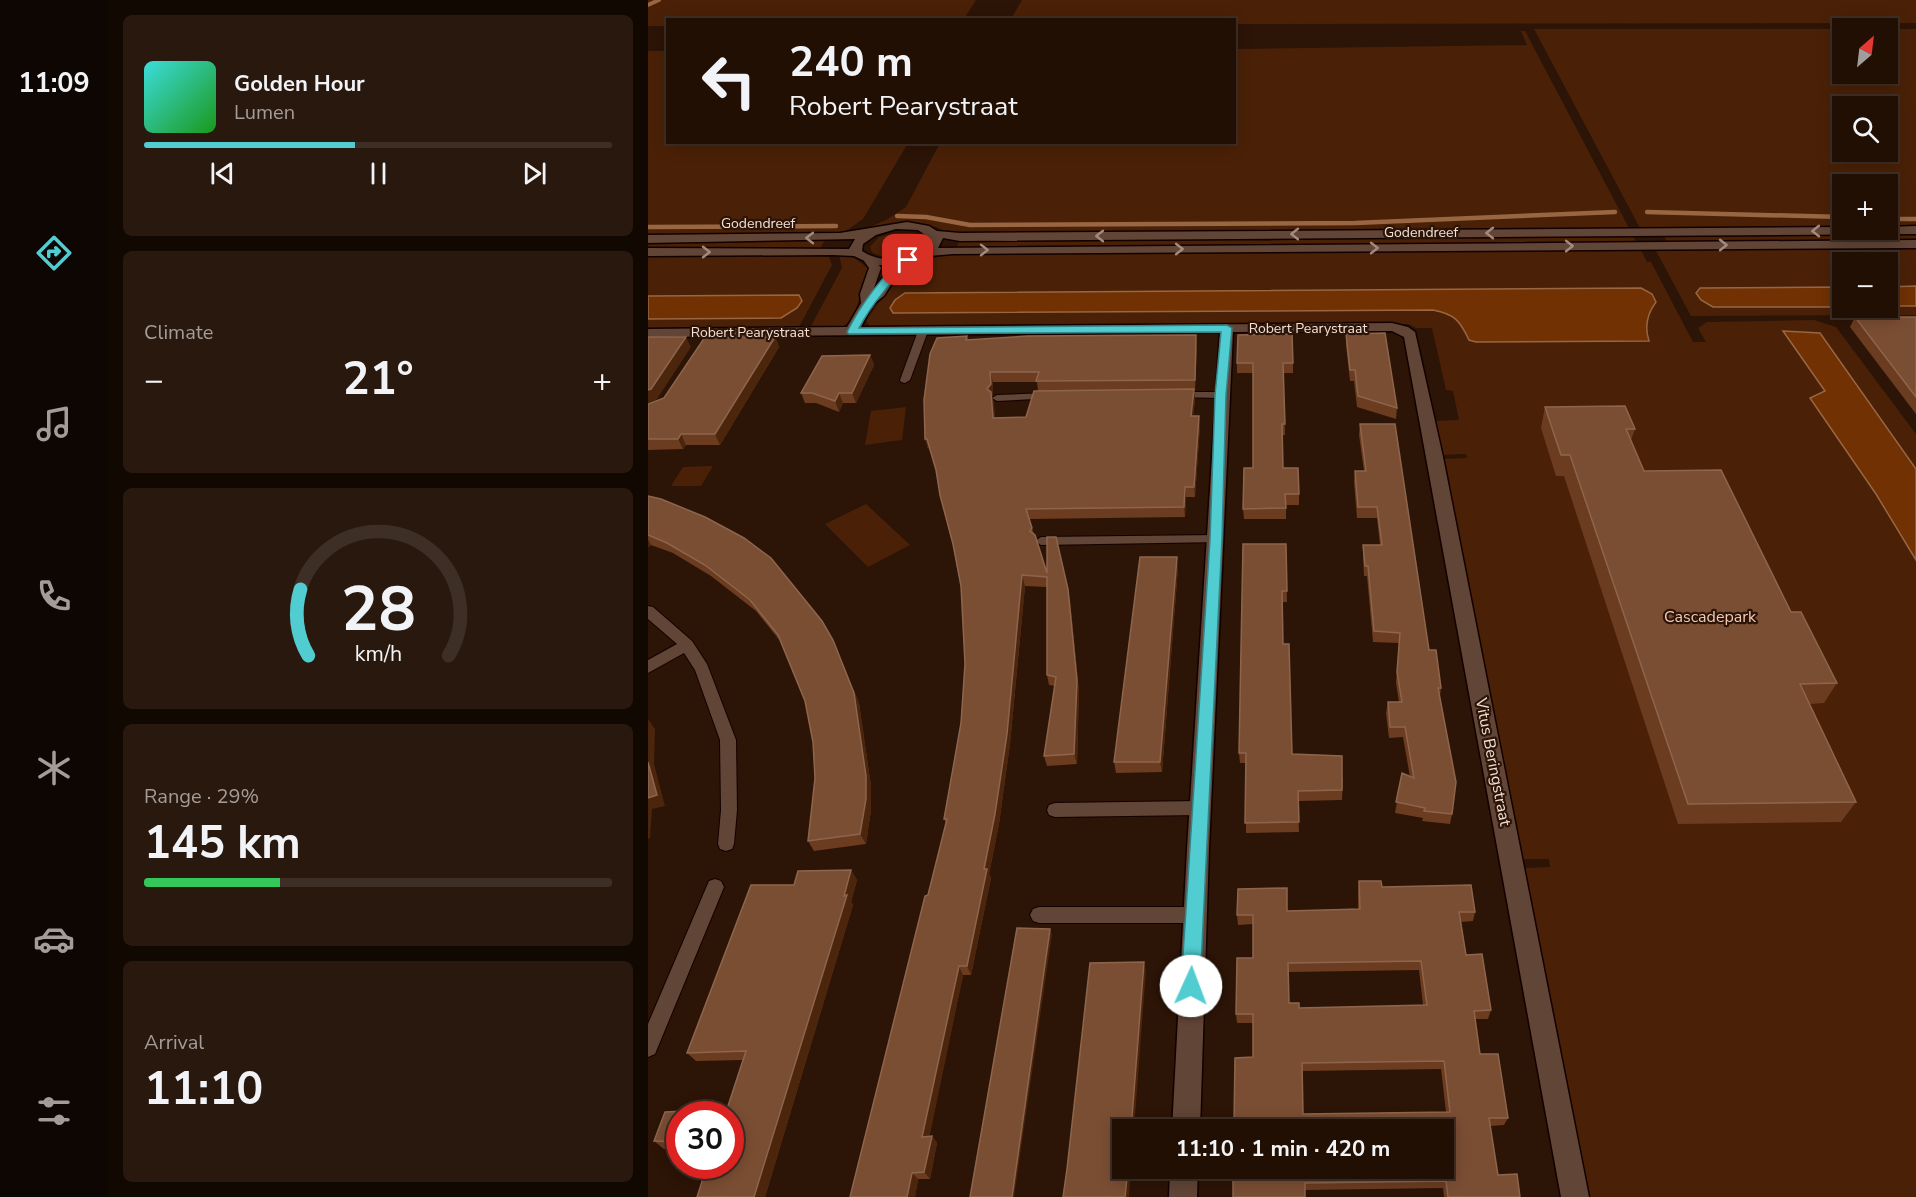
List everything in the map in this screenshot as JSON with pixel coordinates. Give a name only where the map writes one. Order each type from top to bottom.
[{"type":"main road","name":"Godendreef","points":[[648,239],[840,237],[868,234],[906,225],[924,228],[935,234],[960,237],[1916,230]]},
{"type":"main road","points":[[867,303],[866,294],[875,268],[870,261],[857,253],[857,243],[868,234]]},
{"type":"main road","points":[[926,253],[936,243],[935,234]]},
{"type":"main road","name":"Godendreef","points":[[908,260],[926,253],[953,250],[1916,244]]},
{"type":"main road","name":"Godendreef","points":[[648,252],[833,251],[857,253]]},
{"type":"main road","points":[[870,261],[887,263],[908,260]]},
{"type":"main road","points":[[852,332],[867,303],[879,293],[896,268],[908,260]]},
{"type":"main road","name":"Robert Pearystraat","points":[[648,333],[1392,327],[1403,330]]},
{"type":"main road","points":[[1186,1119],[1193,915],[1216,539],[1220,395],[1227,328]]},
{"type":"main road","name":"Vitus Beringstraat","points":[[1403,330],[1410,335],[1435,457],[1575,1197]]},
{"type":"main road","points":[[697,350],[709,333]]},
{"type":"main road","points":[[1183,1197],[1184,1179]]},
{"type":"lane","points":[[905,380],[923,331]]},
{"type":"lane","points":[[1162,395],[1220,395]]},
{"type":"lane","points":[[997,398],[1059,396]]},
{"type":"lane","points":[[1041,541],[1216,539]]},
{"type":"lane","points":[[648,611],[687,645],[702,668],[728,740],[729,810],[726,844]]},
{"type":"lane","points":[[648,667],[687,645]]},
{"type":"lane","points":[[1055,810],[1200,808]]},
{"type":"lane","points":[[648,1047],[715,887]]},
{"type":"lane","points":[[1039,915],[1193,915]]},
{"type":"green space","points":[[648,0],[976,0],[965,18],[666,18],[666,26],[648,26]]},
{"type":"green space","points":[[1022,0],[1916,0],[1916,23],[1898,23],[1898,18],[1832,18],[1832,23],[1236,24],[1236,18],[1012,18]]},
{"type":"green space","points":[[1534,29],[1832,29],[1832,84],[1898,84],[1898,29],[1916,29],[1916,228],[1898,228],[1898,174],[1832,174],[1832,228],[1641,230]]},
{"type":"green space","points":[[1521,31],[1525,31],[1630,230],[960,234],[929,225],[911,223],[893,224],[858,232],[886,220],[906,207],[939,144],[1236,144],[1236,49],[1527,45]]},
{"type":"green space","points":[[648,51],[666,51],[666,144],[907,144],[863,219],[840,235],[648,237]]},
{"type":"green space","points":[[1898,232],[1916,232],[1916,242],[1668,244],[1663,234],[1832,233],[1832,240],[1898,240]]},
{"type":"green space","points":[[895,233],[914,233],[924,238],[925,243],[915,253],[908,256],[893,258],[872,252],[870,247],[879,237]]},
{"type":"green space","points":[[1632,234],[1637,244],[956,249],[960,239]]},
{"type":"green space","points":[[825,240],[819,250],[648,251],[648,241]]},
{"type":"green space","points":[[1916,247],[1916,286],[1898,287],[1898,252],[1832,252],[1832,287],[1700,288],[1696,293],[1713,307],[1832,306],[1832,315],[1691,316],[1655,249]]},
{"type":"green space","name":"Cascadepark","points":[[1640,248],[1647,262],[1651,262],[1693,342],[1706,342],[1698,328],[1707,322],[1814,320],[1836,327],[1916,434],[1916,469],[1820,333],[1784,332],[1825,392],[1811,398],[1876,494],[1916,560],[1916,1197],[1590,1197],[1525,868],[1550,867],[1549,859],[1522,859],[1443,459],[1467,458],[1466,454],[1442,455],[1435,421],[1459,420],[1453,391],[1446,390],[1432,328],[1416,328],[1409,324],[884,329],[870,327],[866,321],[897,276],[906,268],[946,254]],"holes":[[[1640,288],[1652,308],[1645,329],[1648,341],[1469,340],[1456,319],[1433,310],[893,313],[890,308],[895,300],[905,293]]]},
{"type":"green space","points":[[828,254],[832,265],[798,329],[648,330],[648,319],[781,318],[799,295],[648,296],[648,255]]},
{"type":"green space","points":[[839,254],[853,257],[869,269],[856,308],[844,326],[810,328],[842,268]]},
{"type":"green space","points":[[1898,306],[1916,306],[1916,315],[1898,315]]},
{"type":"green space","points":[[906,407],[902,440],[865,445],[871,411]]},
{"type":"green space","points":[[713,466],[701,486],[671,486],[683,467]]},
{"type":"green space","points":[[866,504],[910,545],[868,567],[825,524]]},
{"type":"shaded area","points":[[1916,286],[1916,306],[1898,306],[1898,287]]},
{"type":"shaded area","points":[[1832,287],[1832,307],[1713,307],[1701,300],[1696,293],[1700,288]]},
{"type":"shaded area","points":[[1641,288],[1652,294],[1656,302],[1647,320],[1649,341],[1476,342],[1469,340],[1463,328],[1452,316],[1433,310],[893,313],[890,308],[895,300],[905,293]]},
{"type":"shaded area","points":[[799,295],[802,301],[797,308],[781,318],[648,319],[648,296]]},
{"type":"shaded area","points":[[1783,331],[1820,333],[1916,469],[1916,560],[1876,494],[1810,398],[1825,391]]},
{"type":"building","points":[[1916,317],[1916,397],[1856,318]]},
{"type":"building","points":[[1385,333],[1397,408],[1358,396],[1355,370],[1350,370],[1346,334]]},
{"type":"building","points":[[1292,334],[1293,363],[1283,363],[1285,424],[1282,424],[1283,468],[1298,468],[1299,494],[1285,494],[1286,508],[1243,509],[1244,468],[1253,468],[1253,363],[1237,363],[1238,335]]},
{"type":"building","points":[[1196,335],[1195,380],[1036,381],[1039,372],[990,372],[991,384],[987,389],[991,392],[993,418],[1026,417],[1034,391],[1194,389],[1191,416],[1199,416],[1194,487],[1185,487],[1184,507],[1026,509],[1032,528],[1030,531],[1035,535],[1047,573],[1047,537],[1056,537],[1068,589],[1077,681],[1074,754],[1044,756],[1056,677],[1047,675],[1047,577],[1022,575],[1007,734],[984,869],[987,869],[967,966],[959,966],[922,1137],[932,1136],[924,1172],[912,1173],[907,1197],[850,1197],[925,896],[928,895],[947,819],[944,819],[961,723],[965,664],[961,586],[936,470],[927,439],[925,439],[924,400],[930,354],[937,338],[967,336],[966,340],[1028,336]]},
{"type":"building","points":[[648,337],[686,337],[651,389],[648,390]]},
{"type":"building","points":[[705,337],[775,337],[715,434],[681,434],[678,439],[648,439],[648,404],[664,398]]},
{"type":"building","points":[[870,355],[852,393],[839,393],[835,401],[812,393],[801,393],[822,356]]},
{"type":"building","points":[[1625,406],[1635,429],[1626,429],[1644,471],[1721,470],[1791,612],[1801,612],[1837,683],[1800,684],[1856,802],[1688,804],[1570,455],[1561,455],[1545,407]]},
{"type":"building","points":[[1360,424],[1395,424],[1429,650],[1436,650],[1441,688],[1438,688],[1456,782],[1452,814],[1424,811],[1425,808],[1396,802],[1402,773],[1414,778],[1405,727],[1390,727],[1388,702],[1402,702],[1397,672],[1400,633],[1374,631],[1368,566],[1365,566],[1363,545],[1382,545],[1377,507],[1358,507],[1355,471],[1366,471]]},
{"type":"building","points":[[648,496],[705,517],[744,538],[771,558],[822,621],[833,640],[854,693],[866,776],[866,799],[860,834],[808,841],[815,778],[813,742],[805,701],[778,635],[750,600],[705,565],[648,535]]},
{"type":"building","points":[[1243,544],[1286,544],[1287,591],[1282,591],[1283,644],[1289,644],[1292,754],[1342,756],[1342,790],[1298,791],[1299,822],[1245,823],[1246,753],[1239,753]]},
{"type":"building","points":[[1140,557],[1177,557],[1160,762],[1114,762]]},
{"type":"building","points":[[648,762],[657,795],[648,798]]},
{"type":"building","points":[[851,870],[844,896],[847,895],[754,1197],[697,1197],[703,1179],[744,1179],[744,1101],[730,1101],[746,1051],[687,1053],[751,885],[794,885],[798,871]]},
{"type":"building","points":[[1359,881],[1381,881],[1382,887],[1471,885],[1475,912],[1459,912],[1466,955],[1482,954],[1491,1010],[1474,1011],[1480,1054],[1498,1054],[1508,1118],[1489,1118],[1498,1175],[1517,1174],[1520,1197],[1448,1197],[1446,1181],[1305,1183],[1305,1197],[1233,1197],[1233,1179],[1454,1179],[1454,1119],[1234,1119],[1235,1058],[1253,1057],[1253,1014],[1236,1014],[1237,958],[1253,958],[1253,915],[1237,915],[1238,889],[1287,888],[1287,911],[1360,909]],"holes":[[[1421,961],[1427,1005],[1299,1008],[1299,1003],[1289,1003],[1288,963]],[[1444,1061],[1450,1112],[1303,1114],[1302,1063]]]},
{"type":"building","points":[[1017,928],[1050,929],[1012,1197],[970,1197]]},
{"type":"building","points":[[1144,962],[1132,1119],[1112,1119],[1112,1179],[1127,1179],[1125,1197],[1063,1197],[1090,963]]},
{"type":"building","points":[[665,1112],[666,1141],[654,1141]]},
{"type":"waterway","points":[[648,5],[659,0]]},
{"type":"waterway","points":[[897,216],[926,217],[970,225],[1355,223],[1615,212]]},
{"type":"waterway","points":[[1647,212],[1832,217]]},
{"type":"waterway","points":[[1898,219],[1916,219]]},
{"type":"waterway","points":[[648,227],[836,226]]},
{"type":"route","points":[[908,260],[896,268],[879,293],[867,303],[852,332],[1227,328],[1220,395],[1218,449],[1220,464],[1193,915],[1191,986]]}]
